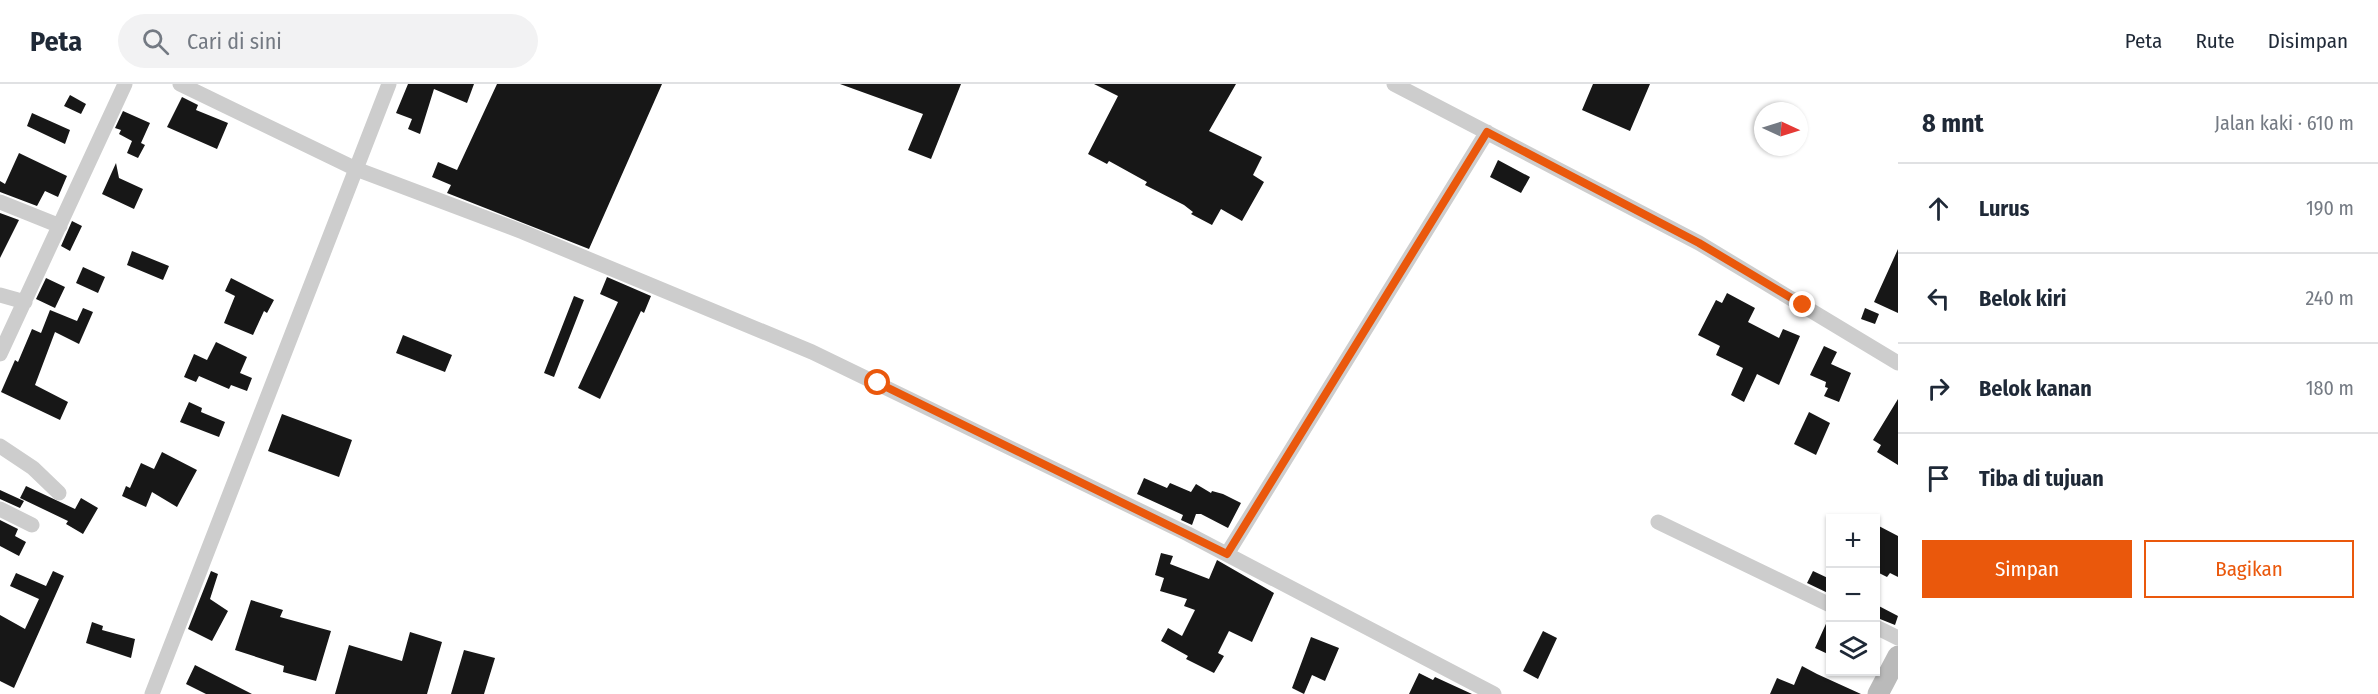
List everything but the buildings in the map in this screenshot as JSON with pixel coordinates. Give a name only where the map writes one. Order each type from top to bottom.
[{"type":"street","points":[[0,354],[125,84]]},
{"type":"street","points":[[180,84],[356,169],[523,232],[812,352],[1227,554],[1494,694]]},
{"type":"street","points":[[152,694],[389,84]]},
{"type":"street","points":[[1394,84],[1699,243],[1898,363]]},
{"type":"street","points":[[1227,554],[1487,132]]},
{"type":"street","points":[[0,202],[60,226]]},
{"type":"street","points":[[0,295],[25,302]]},
{"type":"street","points":[[0,446],[33,468],[59,493]]},
{"type":"street","points":[[0,509],[32,525]]},
{"type":"street","points":[[1658,522],[1826,603]]},
{"type":"street","points":[[1880,629],[1898,638]]},
{"type":"street","points":[[1878,694],[1898,656]]},
{"type":"route","points":[[878,383],[1227,554],[1487,132],[1699,243],[1803,305]]}]
